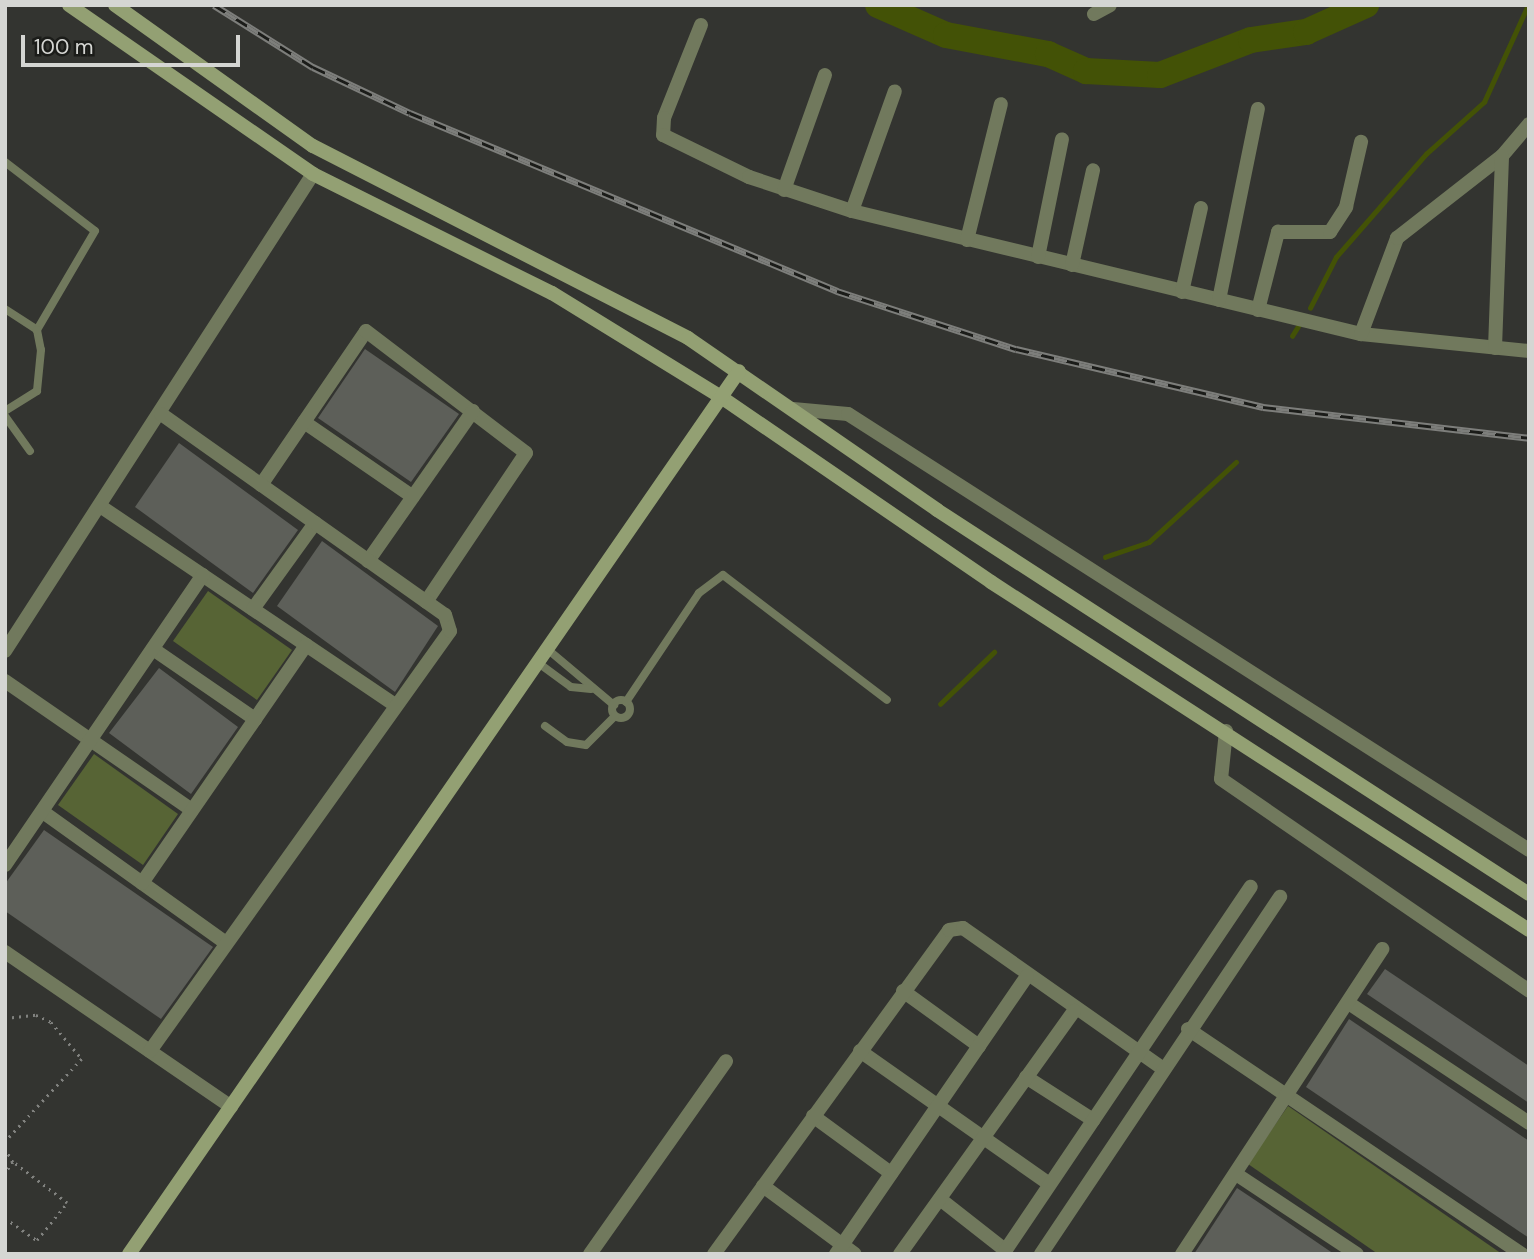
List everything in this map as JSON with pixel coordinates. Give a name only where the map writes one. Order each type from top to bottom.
[{"type":"main road","points":[[69,5],[313,174],[552,293],[721,397],[991,582],[1226,731],[1529,930]]},
{"type":"main road","points":[[115,5],[313,146],[555,268],[739,371],[949,518],[1529,894]]},
{"type":"main road","points":[[129,1254],[739,371]]},
{"type":"street","points":[[1094,14],[1110,5]]},
{"type":"street","points":[[701,25],[663,118],[663,135],[784,190],[852,211],[967,240],[1361,334],[1529,351]]},
{"type":"street","points":[[784,190],[825,75]]},
{"type":"street","points":[[852,211],[895,91]]},
{"type":"street","points":[[967,240],[1001,104]]},
{"type":"street","points":[[1219,300],[1258,109]]},
{"type":"street","points":[[1361,334],[1396,238],[1502,156],[1529,124]]},
{"type":"street","points":[[1038,257],[1062,139]]},
{"type":"street","points":[[1258,310],[1278,232],[1330,232],[1346,206],[1361,142]]},
{"type":"street","points":[[1495,348],[1502,156]]},
{"type":"street","points":[[1072,265],[1093,170]]},
{"type":"street","points":[[5,651],[161,414],[313,174]]},
{"type":"street","points":[[1182,292],[1200,208]]},
{"type":"street","points":[[261,485],[366,331],[521,445],[526,462],[426,602]]},
{"type":"street","points":[[793,409],[848,414],[1529,850]]},
{"type":"street","points":[[368,561],[473,411]]},
{"type":"street","points":[[150,1051],[450,631],[446,615],[161,414]]},
{"type":"street","points":[[304,422],[413,497]]},
{"type":"street","points":[[100,506],[396,706]]},
{"type":"street","points":[[253,609],[315,523]]},
{"type":"street","points":[[5,865],[203,575]]},
{"type":"street","points":[[142,883],[306,645]]},
{"type":"street","points":[[153,649],[255,719]]},
{"type":"street","points":[[5,681],[192,810]]},
{"type":"street","points":[[1226,731],[1221,779],[1529,991]]},
{"type":"street","points":[[43,812],[226,943]]},
{"type":"street","points":[[940,1199],[1004,1252],[1251,887]]},
{"type":"street","points":[[1041,1254],[1161,1068],[1280,897]]},
{"type":"street","points":[[714,1254],[902,991],[955,927],[1074,1011],[1161,1068]]},
{"type":"street","points":[[1182,1254],[1350,1004],[1382,949]]},
{"type":"street","points":[[5,952],[231,1107]]},
{"type":"street","points":[[839,1250],[1027,976]]},
{"type":"street","points":[[902,991],[979,1046]]},
{"type":"street","points":[[1350,1004],[1529,1123]]},
{"type":"street","points":[[900,1254],[1074,1011]]},
{"type":"street","points":[[1188,1029],[1286,1098],[1522,1254]]},
{"type":"street","points":[[860,1051],[939,1104],[1049,1184]]},
{"type":"street","points":[[590,1254],[726,1061]]},
{"type":"street","points":[[1026,1077],[1093,1120]]},
{"type":"street","points":[[813,1116],[891,1173]]},
{"type":"street","points":[[1236,1174],[1357,1254]]},
{"type":"street","points":[[762,1186],[839,1250],[855,1254]]},
{"type":"lane","points":[[5,162],[95,231],[37,330],[37,391],[5,413],[30,451]]},
{"type":"lane","points":[[5,309],[37,330]]},
{"type":"lane","points":[[546,648],[591,689],[614,705],[626,702],[699,593],[723,575],[887,700]]},
{"type":"lane","points":[[537,662],[571,687],[591,689]]},
{"type":"lane","points":[[545,726],[567,742],[586,746],[615,716],[629,715],[626,702]]},
{"type":"lane","points":[[614,705],[615,716]]},
{"type":"path","points":[[5,1018],[36,1015],[51,1022],[82,1059],[5,1142]]},
{"type":"path","points":[[5,1147],[13,1162],[67,1203],[37,1240],[5,1218]]},
{"type":"path","points":[[5,1174],[13,1162]]},
{"type":"green space","points":[[208,591],[292,650],[257,700],[173,641]]},
{"type":"green space","points":[[94,754],[178,814],[143,865],[58,805]]},
{"type":"green space","points":[[1288,1106],[1502,1254],[1378,1254],[1248,1164]]},
{"type":"building","points":[[365,349],[459,414],[411,482],[318,418]]},
{"type":"building","points":[[179,443],[298,530],[253,593],[135,507]]},
{"type":"building","points":[[322,541],[438,626],[395,692],[277,606]]},
{"type":"building","points":[[159,668],[238,727],[191,794],[109,733]]},
{"type":"building","points":[[44,830],[213,947],[161,1019],[5,911],[5,884]]},
{"type":"building","points":[[1385,969],[1529,1066],[1529,1103],[1367,994]]},
{"type":"building","points":[[1349,1019],[1529,1141],[1529,1238],[1306,1087]]},
{"type":"building","points":[[1237,1188],[1255,1200],[1334,1254],[1194,1254]]},
{"type":"waterway","points":[[878,5],[946,35],[1048,54],[1086,71],[1160,75],[1251,40],[1306,32],[1366,5]]},
{"type":"waterway","points":[[1310,308],[1336,257],[1426,154],[1484,102],[1528,5]]},
{"type":"waterway","points":[[1292,336],[1299,325]]},
{"type":"waterway","points":[[1105,557],[1149,542],[1236,462]]},
{"type":"waterway","points":[[940,704],[994,652]]},
{"type":"railway","points":[[214,5],[313,67],[410,113],[837,291],[1016,349],[1263,407],[1529,438]]}]
